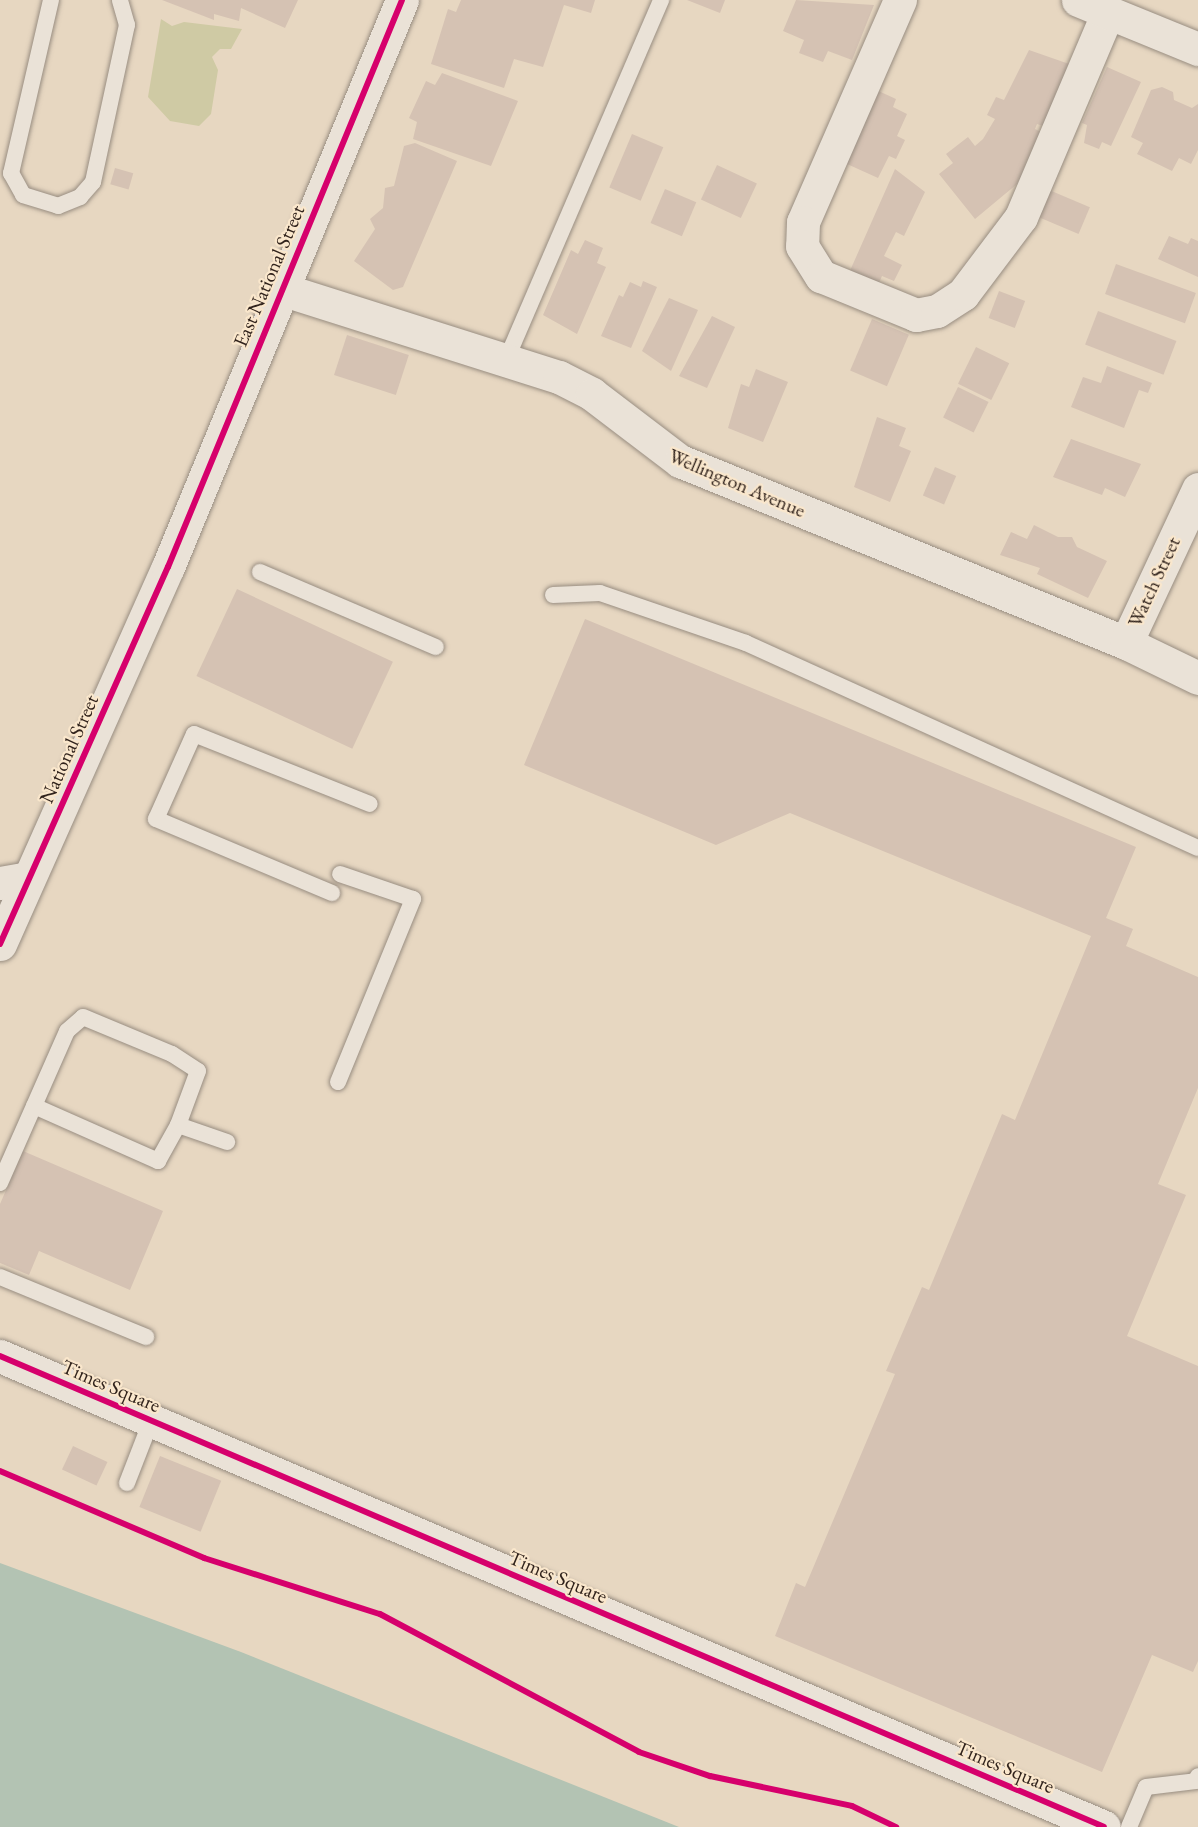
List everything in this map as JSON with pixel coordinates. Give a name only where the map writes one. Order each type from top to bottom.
[{"type":"street","name":"East National Street","points":[[168,567],[402,0]]},
{"type":"street","points":[[900,0],[803,222],[802,246],[821,276],[916,315],[948,304],[969,288],[1021,217],[1108,12]]},
{"type":"street","points":[[1078,0],[1198,49]]},
{"type":"street","name":"Wellington Avenue","points":[[281,289],[507,358],[592,394],[680,461],[1126,643],[1198,678]]},
{"type":"street","name":"Watch Street","points":[[1126,643],[1198,489]]},
{"type":"street","name":"National Street","points":[[3,930],[15,880],[168,567]]},
{"type":"street","name":"Times Square","points":[[0,1356],[1104,1827]]},
{"type":"lane","points":[[51,0],[11,173],[23,195],[58,206],[80,197],[93,182],[127,25],[120,0]]},
{"type":"lane","points":[[507,358],[661,0]]},
{"type":"lane","points":[[260,572],[436,647]]},
{"type":"lane","points":[[553,595],[600,593],[746,643],[1198,848]]},
{"type":"lane","points":[[332,893],[156,819],[194,734],[370,804]]},
{"type":"lane","points":[[338,1082],[413,899],[340,874]]},
{"type":"lane","points":[[0,1183],[67,1031],[83,1017],[172,1054],[198,1071],[178,1125],[158,1161],[34,1106]]},
{"type":"lane","points":[[178,1125],[227,1142]]},
{"type":"lane","points":[[0,1276],[146,1337]]},
{"type":"lane","points":[[127,1483],[151,1421]]},
{"type":"lane","points":[[1129,1827],[1146,1787],[1196,1781],[1198,1776]]},
{"type":"shaded area","points":[[161,19],[172,26],[184,22],[242,29],[231,49],[220,49],[212,57],[218,70],[211,114],[199,126],[170,121],[148,97]]},
{"type":"shaded area","points":[[0,1563],[241,1652],[679,1827],[0,1827]]},
{"type":"building","points":[[162,0],[298,0],[285,28],[241,8],[239,21],[214,14],[214,20]]},
{"type":"building","points":[[461,0],[595,0],[591,13],[564,5],[543,67],[514,59],[504,88],[431,64],[448,9],[456,12]]},
{"type":"building","points":[[687,0],[725,0],[720,13]]},
{"type":"building","points":[[796,0],[874,5],[852,60],[828,51],[823,62],[799,53],[804,40],[783,31]]},
{"type":"building","points":[[1029,50],[1072,65],[1050,128],[1037,124],[1035,129],[1045,134],[1017,184],[975,219],[939,174],[953,163],[946,154],[968,137],[975,146],[983,139],[995,119],[987,115],[996,97],[1004,100]]},
{"type":"building","points":[[1107,67],[1141,82],[1111,146],[1102,142],[1099,149],[1084,143],[1087,125],[1082,123]]},
{"type":"building","points":[[442,73],[518,101],[491,166],[413,139],[417,122],[409,118],[426,81],[435,85]]},
{"type":"building","points":[[1162,87],[1173,92],[1174,100],[1192,108],[1198,104],[1198,150],[1191,164],[1179,158],[1172,171],[1137,154],[1143,143],[1131,137],[1151,90]]},
{"type":"building","points":[[872,88],[896,99],[893,107],[907,114],[897,136],[905,140],[896,159],[889,156],[878,178],[836,159]]},
{"type":"building","points":[[632,134],[663,147],[641,201],[609,187]]},
{"type":"building","points":[[415,143],[457,161],[403,287],[393,290],[354,261],[375,229],[370,219],[383,208],[385,188],[394,186],[404,146]]},
{"type":"building","points":[[717,165],[757,184],[741,218],[701,199]]},
{"type":"building","points":[[115,168],[133,173],[129,190],[110,184]]},
{"type":"building","points":[[895,169],[925,192],[904,236],[896,232],[884,256],[902,265],[894,281],[882,276],[877,287],[849,273]]},
{"type":"building","points":[[1042,187],[1090,207],[1079,234],[1031,214]]},
{"type":"building","points":[[665,189],[696,202],[682,236],[651,223]]},
{"type":"building","points":[[1169,236],[1188,244],[1191,238],[1198,241],[1198,277],[1158,259]]},
{"type":"building","points":[[585,240],[603,248],[597,263],[606,267],[577,334],[543,315],[571,250],[578,254]]},
{"type":"building","points":[[1116,264],[1196,293],[1185,323],[1105,294]]},
{"type":"building","points":[[643,281],[657,287],[631,348],[601,336],[619,295],[623,297],[630,282],[641,287]]},
{"type":"building","points":[[999,291],[1025,301],[1015,328],[989,318]]},
{"type":"building","points":[[669,298],[698,310],[671,371],[642,351]]},
{"type":"building","points":[[1098,311],[1176,341],[1164,375],[1085,345]]},
{"type":"building","points":[[712,316],[735,327],[707,388],[679,376]]},
{"type":"building","points":[[872,319],[909,335],[887,386],[850,371]]},
{"type":"building","points":[[347,335],[409,355],[396,395],[334,375]]},
{"type":"building","points":[[976,347],[1009,363],[991,400],[958,384]]},
{"type":"building","points":[[1107,366],[1152,383],[1148,393],[1139,390],[1124,428],[1071,407],[1083,377],[1101,383]]},
{"type":"building","points":[[756,369],[788,382],[763,442],[728,428],[741,384],[749,387]]},
{"type":"building","points":[[958,387],[989,402],[974,432],[943,418]]},
{"type":"building","points":[[877,417],[906,428],[899,446],[911,451],[890,502],[854,487]]},
{"type":"building","points":[[1071,439],[1141,464],[1125,497],[1105,488],[1102,495],[1053,477]]},
{"type":"building","points":[[935,467],[956,476],[944,505],[923,496]]},
{"type":"building","points":[[1034,525],[1058,537],[1072,537],[1077,547],[1107,561],[1088,598],[1037,574],[1040,568],[1000,555],[1011,532],[1027,539]]},
{"type":"building","points":[[237,589],[393,662],[352,749],[196,676]]},
{"type":"building","points":[[585,619],[1136,847],[1106,918],[1133,929],[1126,946],[1198,977],[1198,1088],[1158,1184],[1186,1195],[1127,1336],[1198,1366],[1198,1661],[1193,1672],[1152,1655],[1102,1772],[775,1636],[796,1583],[805,1587],[895,1374],[886,1371],[922,1287],[929,1290],[1002,1114],[1015,1120],[1091,936],[790,813],[716,845],[524,765]]},
{"type":"building","points":[[23,1151],[163,1211],[130,1290],[39,1251],[29,1275],[0,1263],[0,1204]]},
{"type":"building","points":[[73,1446],[107,1462],[96,1486],[62,1470]]},
{"type":"building","points":[[160,1456],[221,1481],[201,1532],[139,1507]]},
{"type":"cycle path","points":[[0,944],[168,567],[402,0]]},
{"type":"cycle path","points":[[0,1356],[1104,1827]]},
{"type":"cycle path","points":[[0,1471],[204,1558],[380,1614],[639,1752],[710,1776],[852,1806],[896,1827]]}]
